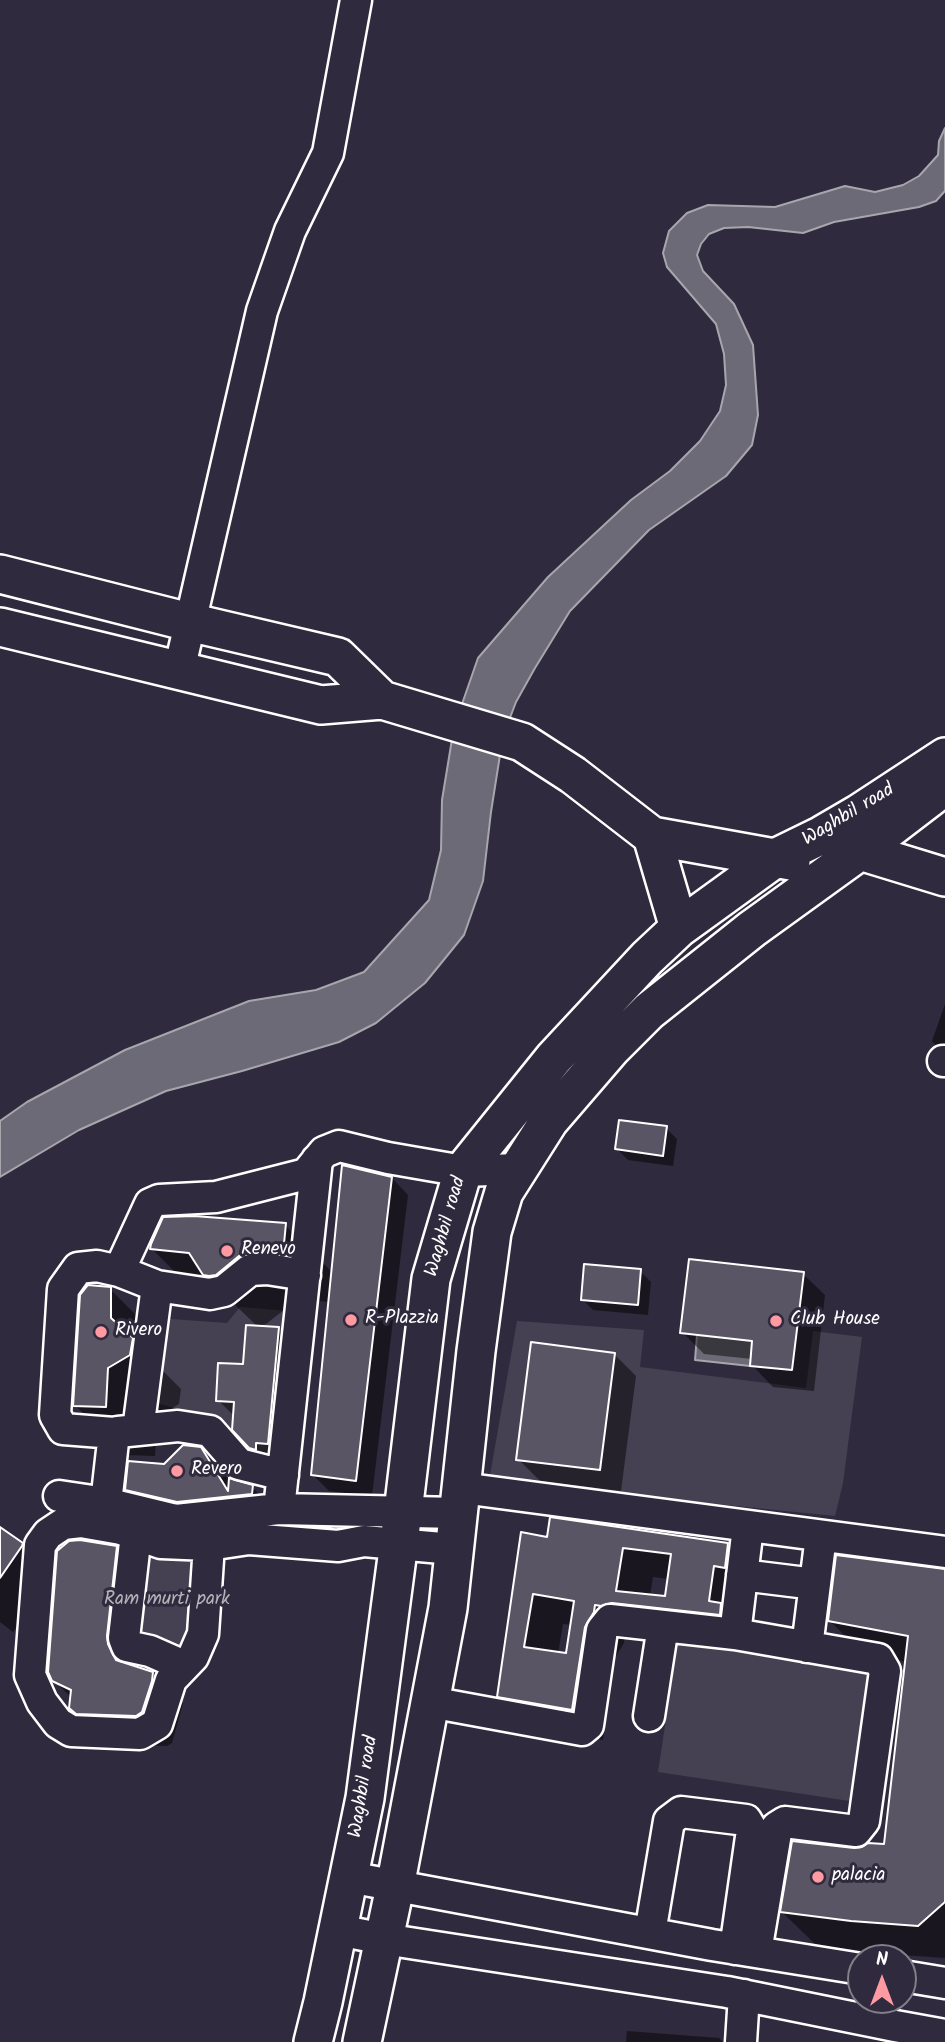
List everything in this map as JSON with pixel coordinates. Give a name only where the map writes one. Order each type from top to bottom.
[{"type":"main road","points":[[0,574],[338,657],[382,701]]},
{"type":"main road","points":[[0,626],[321,705],[382,701],[522,741],[573,775],[652,836],[777,857],[847,861],[945,877]]},
{"type":"main road","name":"Waghbil road","points":[[313,2042],[365,1798],[431,1279],[463,1171],[554,1058],[647,958],[672,935],[777,857],[942,773]]},
{"type":"main road","name":"Waghbil road","points":[[362,2042],[395,1887],[447,1608],[492,1232],[504,1192],[549,1121],[611,1049],[649,1011],[752,929],[847,861],[942,773]]},
{"type":"main road","points":[[652,836],[672,935],[692,976]]},
{"type":"main road","points":[[365,1798],[410,1806]]},
{"type":"street","points":[[179,671],[262,312],[290,231],[328,153],[355,0]]},
{"type":"street","points":[[119,1271],[150,1204],[159,1199],[216,1197],[306,1174],[324,1152],[340,1146],[388,1158],[463,1171],[519,1168]]},
{"type":"street","points":[[279,1509],[317,1160]]},
{"type":"street","points":[[283,1475],[239,1464],[210,1432],[178,1426],[126,1431],[63,1429],[55,1415],[63,1289],[78,1268],[97,1266],[119,1271],[157,1286],[210,1294],[224,1291],[250,1270],[267,1269],[305,1275]]},
{"type":"street","points":[[106,1503],[126,1431],[157,1286]]},
{"type":"street","points":[[59,1496],[106,1503],[176,1520],[279,1509],[401,1528],[453,1549]]},
{"type":"street","points":[[209,1545],[203,1633],[194,1657],[171,1680],[157,1724],[140,1734],[71,1731],[58,1723],[42,1702],[30,1675],[40,1545],[48,1534],[63,1524],[81,1522],[121,1529],[161,1543],[209,1545],[249,1539],[338,1546],[364,1541],[401,1528],[459,1500],[748,1527],[945,1552]]},
{"type":"street","points":[[735,1634],[748,1527]]},
{"type":"street","points":[[136,1534],[124,1638],[127,1646],[150,1651],[184,1666]]},
{"type":"street","points":[[807,1647],[821,1536]]},
{"type":"street","points":[[742,1575],[815,1584]]},
{"type":"street","points":[[430,1702],[582,1730],[588,1725],[602,1630],[610,1620],[735,1634],[878,1659],[886,1671],[864,1821],[856,1831],[785,1822],[777,1827],[734,1948],[706,1989]]},
{"type":"street","points":[[649,1716],[663,1626]]},
{"type":"street","points":[[650,1933],[669,1821],[681,1812],[746,1820],[752,1830],[734,1948]]},
{"type":"street","points":[[349,1877],[847,1967]]},
{"type":"street","points":[[605,1973],[612,1926]]},
{"type":"street","points":[[338,1930],[744,1995],[838,2028],[892,2034],[945,2035]]},
{"type":"street","points":[[917,1978],[945,1983]]},
{"type":"street","points":[[741,2042],[744,1995]]},
{"type":"green space","points":[[240,1307],[289,1311],[276,1453],[227,1447],[214,1417],[157,1403],[156,1318],[227,1323]]},
{"type":"green space","points":[[517,1321],[644,1330],[640,1367],[806,1388],[813,1331],[862,1337],[843,1483],[835,1516],[489,1481]]},
{"type":"green space","name":"Ram murti park","points":[[143,1555],[201,1561],[192,1646],[133,1640]]},
{"type":"green space","points":[[678,1640],[876,1670],[856,1802],[658,1772]]},
{"type":"shaded area","points":[[945,128],[945,191],[936,201],[919,207],[834,222],[803,233],[748,227],[724,228],[709,234],[701,244],[697,255],[703,271],[734,304],[753,345],[758,415],[752,445],[726,476],[649,530],[570,611],[535,668],[516,702],[503,736],[483,881],[464,935],[425,983],[376,1023],[339,1042],[166,1091],[79,1130],[0,1177],[0,1121],[27,1102],[125,1050],[249,1001],[316,990],[364,972],[429,900],[441,850],[442,800],[454,727],[478,658],[548,577],[631,500],[670,471],[700,441],[720,411],[726,385],[724,354],[716,324],[667,267],[663,253],[669,231],[687,213],[708,205],[775,207],[845,186],[875,192],[903,185],[919,176],[938,155],[939,141]]},
{"type":"shaded area","points":[[756,1310],[750,1366],[695,1360],[697,1335],[718,1337]]},
{"type":"building","points":[[619,1120],[667,1126],[663,1156],[615,1149]]},
{"type":"building","name":"R-Plazzia","points":[[342,1165],[392,1177],[356,1481],[311,1475]]},
{"type":"building","name":"Renevo","points":[[194,1216],[286,1223],[283,1254],[248,1253],[239,1256],[216,1275],[209,1276],[203,1275],[189,1253],[150,1249],[163,1217]]},
{"type":"building","name":"Club House","points":[[689,1259],[804,1272],[792,1370],[750,1366],[752,1341],[680,1333]]},
{"type":"building","points":[[584,1264],[641,1269],[638,1305],[581,1300]]},
{"type":"building","name":"Rivero","points":[[88,1285],[111,1287],[111,1318],[133,1338],[130,1355],[108,1368],[106,1407],[73,1406],[80,1295]]},
{"type":"building","points":[[246,1325],[279,1327],[268,1444],[256,1443],[256,1450],[249,1448],[232,1430],[234,1402],[216,1401],[218,1363],[243,1364]]},
{"type":"building","points":[[531,1342],[615,1353],[600,1470],[516,1460]]},
{"type":"building","name":"Revero","points":[[183,1445],[201,1447],[228,1491],[229,1478],[253,1485],[252,1494],[177,1502],[125,1490],[128,1461],[164,1464]]},
{"type":"building","points":[[550,1517],[728,1543],[725,1568],[714,1566],[709,1601],[721,1603],[720,1615],[612,1603],[595,1605],[585,1627],[572,1710],[497,1697],[521,1532],[547,1537]],"holes":[[[623,1548],[671,1554],[665,1596],[616,1591]],[[533,1594],[574,1601],[566,1653],[524,1647]]]},
{"type":"building","points":[[0,1527],[23,1543],[0,1578]]},
{"type":"building","points":[[80,1540],[117,1546],[108,1644],[116,1660],[153,1672],[142,1712],[136,1716],[76,1714],[69,1708],[71,1690],[52,1681],[48,1672],[57,1551],[69,1541]]},
{"type":"building","points":[[836,1555],[945,1569],[945,1902],[918,1926],[780,1912],[792,1841],[854,1848],[868,1843],[884,1844],[908,1636],[828,1621]]},
{"type":"place","name":"Renevo","points":[[227,1251]]},
{"type":"place","name":"R-Plazzia","points":[[351,1320]]},
{"type":"place","name":"Club House","points":[[776,1321]]},
{"type":"place","name":"Rivero","points":[[101,1332]]},
{"type":"place","name":"Revero","points":[[177,1471]]},
{"type":"place","name":"palacia","points":[[818,1877]]}]
